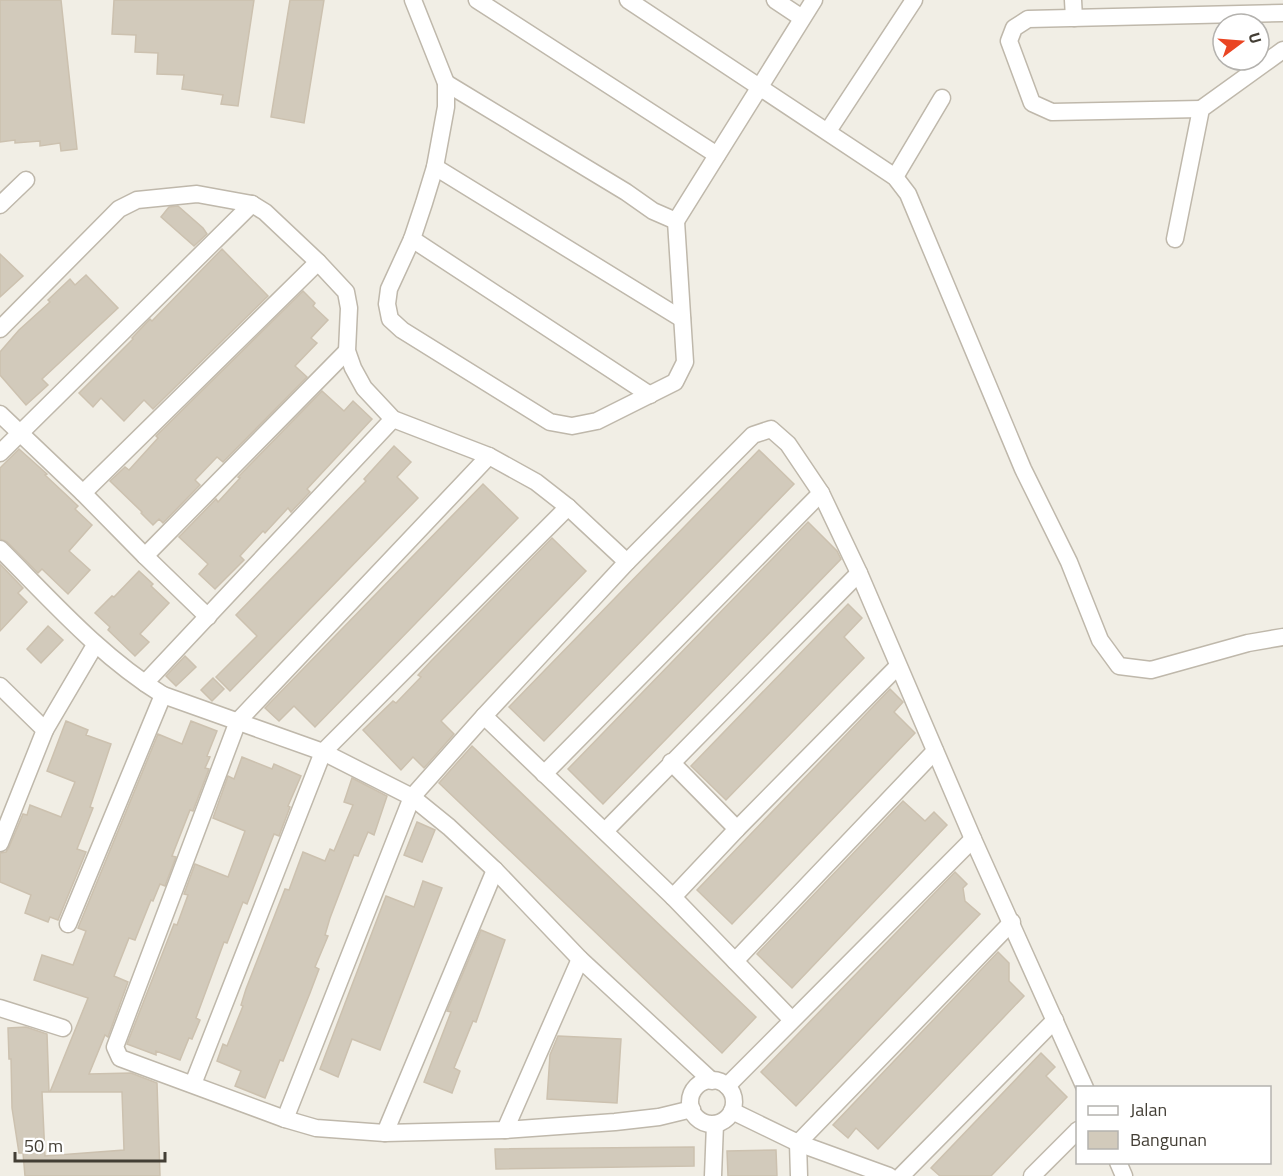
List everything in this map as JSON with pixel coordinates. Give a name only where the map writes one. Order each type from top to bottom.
[{"type":"street","points":[[413,0],[446,83],[446,107],[435,166],[412,239],[388,289],[387,304],[390,319],[402,330],[550,422],[572,426],[597,421],[675,382],[685,362],[676,222],[814,0]]},
{"type":"street","points":[[477,0],[717,155]]},
{"type":"street","points":[[628,0],[762,86],[895,177],[909,194],[1023,469],[1069,562],[1100,640],[1119,666],[1151,670],[1283,637]]},
{"type":"street","points":[[775,0],[802,18]]},
{"type":"street","points":[[828,131],[914,0]]},
{"type":"street","points":[[1073,0],[1074,18]]},
{"type":"street","points":[[1283,13],[1028,19],[1014,28],[1009,41],[1032,103],[1052,112],[1200,109],[1283,50]]},
{"type":"street","points":[[446,83],[626,192],[653,211],[676,222]]},
{"type":"street","points":[[895,177],[942,98]]},
{"type":"street","points":[[1175,238],[1200,109]]},
{"type":"street","points":[[435,166],[682,319]]},
{"type":"street","points":[[0,205],[26,180]]},
{"type":"street","points":[[0,329],[119,209],[138,200],[197,194],[252,204],[265,212],[346,292],[349,308],[347,351],[353,368],[364,388],[393,419],[489,456],[536,482],[568,507],[627,562]]},
{"type":"street","points":[[0,453],[252,204]]},
{"type":"street","points":[[412,239],[650,395]]},
{"type":"street","points":[[84,492],[318,262]]},
{"type":"street","points":[[145,556],[347,351]]},
{"type":"street","points":[[0,414],[84,492],[145,556],[208,616]]},
{"type":"street","points":[[145,683],[393,419]]},
{"type":"street","points":[[285,1119],[412,797],[627,562],[753,435],[771,429],[788,444],[821,493],[859,573],[973,839],[1084,1086]]},
{"type":"street","points":[[489,456],[238,721],[115,1047],[120,1058],[285,1119],[316,1128],[385,1133],[505,1130],[615,1122],[659,1117],[692,1109]]},
{"type":"street","points":[[544,774],[821,493]]},
{"type":"street","points":[[193,1084],[324,752],[568,507]]},
{"type":"street","points":[[0,549],[95,645],[163,695],[324,752],[412,797],[449,827],[495,870],[580,959],[719,1083],[733,1097],[732,1111],[726,1120],[715,1124],[701,1121],[692,1109],[693,1093],[704,1082],[719,1083],[792,1020],[973,839]]},
{"type":"street","points":[[605,831],[859,573]]},
{"type":"street","points":[[0,843],[45,730],[95,645]]},
{"type":"street","points":[[674,897],[737,829],[898,666]]},
{"type":"street","points":[[0,686],[45,730]]},
{"type":"street","points":[[68,924],[163,695]]},
{"type":"street","points":[[484,716],[674,897],[792,1020]]},
{"type":"street","points":[[735,961],[935,751]]},
{"type":"street","points":[[671,762],[737,829]]},
{"type":"street","points":[[385,1133],[495,870]]},
{"type":"street","points":[[799,1176],[798,1143],[1012,922]]},
{"type":"street","points":[[505,1130],[580,959]]},
{"type":"street","points":[[0,1008],[63,1028]]},
{"type":"street","points":[[901,1176],[1055,1020]]},
{"type":"street","points":[[732,1111],[798,1143],[889,1176]]},
{"type":"street","points":[[713,1176],[715,1124]]},
{"type":"street","points":[[1032,1176],[1076,1131]]},
{"type":"building","points":[[0,0],[61,0],[77,149],[61,151],[60,143],[40,146],[40,141],[0,142]]},
{"type":"building","points":[[114,0],[254,0],[238,106],[221,104],[223,95],[182,89],[184,75],[157,74],[158,53],[135,52],[136,35],[112,34]]},
{"type":"building","points":[[290,0],[324,0],[304,123],[271,117]]},
{"type":"building","points":[[178,206],[207,234],[194,246],[161,217],[169,207]]},
{"type":"building","points":[[222,249],[268,296],[153,409],[144,400],[124,421],[101,398],[93,407],[79,393]]},
{"type":"building","points":[[0,254],[23,276],[0,297]]},
{"type":"building","points":[[86,275],[118,308],[42,379],[48,385],[26,405],[0,375],[0,352],[70,279],[75,285]]},
{"type":"building","points":[[303,291],[315,303],[313,306],[328,320],[311,338],[317,343],[295,366],[307,377],[223,462],[217,457],[195,480],[200,485],[163,523],[159,519],[153,525],[110,481],[125,467],[129,470],[158,438],[156,436]]},
{"type":"building","points":[[322,391],[344,411],[353,401],[372,419],[307,489],[310,492],[291,512],[288,508],[265,533],[263,531],[240,556],[244,560],[215,589],[199,574],[208,564],[179,537],[216,499],[218,502],[240,478],[238,477]]},
{"type":"building","points":[[394,446],[411,462],[397,477],[418,498],[230,691],[216,677],[257,636],[236,615],[366,481],[364,479]]},
{"type":"building","points":[[19,449],[78,506],[75,509],[92,525],[69,551],[90,570],[68,594],[42,569],[38,573],[7,542],[0,539],[0,468]]},
{"type":"building","points":[[759,450],[794,484],[544,741],[509,707]]},
{"type":"building","points":[[483,484],[518,518],[315,727],[294,706],[279,721],[265,708]]},
{"type":"building","points":[[808,522],[837,551],[841,559],[603,804],[568,769]]},
{"type":"building","points":[[552,538],[586,571],[441,721],[454,734],[424,768],[413,757],[401,770],[363,730],[393,701],[396,703],[421,677],[418,675],[431,661]]},
{"type":"building","points":[[0,564],[23,588],[18,593],[27,602],[0,631]]},
{"type":"building","points":[[139,571],[169,603],[140,634],[149,642],[135,656],[108,630],[110,627],[95,613]]},
{"type":"building","points":[[848,604],[862,618],[844,637],[864,658],[726,800],[691,766]]},
{"type":"building","points":[[48,626],[63,640],[41,663],[27,649]]},
{"type":"building","points":[[185,656],[196,667],[176,686],[166,676]]},
{"type":"building","points":[[213,678],[224,689],[212,701],[201,690]]},
{"type":"building","points":[[890,689],[903,702],[894,712],[915,733],[732,924],[697,890]]},
{"type":"building","points":[[66,721],[88,730],[86,735],[111,744],[90,807],[93,808],[77,849],[86,852],[58,920],[50,917],[48,922],[25,913],[31,895],[0,882],[0,853],[6,852],[23,814],[27,815],[30,805],[61,817],[75,782],[47,771]]},
{"type":"building","points":[[191,721],[217,731],[207,756],[210,757],[205,768],[209,769],[172,856],[176,857],[165,886],[160,884],[153,901],[151,900],[135,940],[129,938],[114,976],[128,982],[108,1037],[105,1035],[89,1074],[131,1073],[157,1083],[160,1176],[25,1176],[23,1153],[19,1153],[12,1108],[8,1028],[26,1027],[47,1034],[49,1092],[42,1092],[45,1156],[124,1150],[122,1092],[50,1092],[88,998],[34,980],[42,955],[73,965],[86,931],[78,928],[158,734],[182,744]]},
{"type":"building","points":[[472,746],[756,1017],[722,1053],[439,783]]},
{"type":"building","points":[[242,757],[272,769],[274,764],[301,776],[288,806],[290,807],[279,836],[274,834],[247,904],[243,902],[227,943],[224,942],[196,1018],[200,1020],[192,1039],[189,1038],[180,1060],[156,1051],[156,1055],[127,1044],[174,924],[177,925],[188,895],[184,894],[195,864],[228,877],[245,831],[213,818],[228,776],[234,779]]},
{"type":"building","points":[[352,778],[387,796],[374,835],[368,832],[358,856],[354,855],[330,918],[325,935],[328,936],[315,967],[319,969],[283,1061],[280,1060],[265,1098],[235,1086],[241,1071],[217,1061],[223,1044],[227,1046],[243,1006],[241,1005],[246,989],[285,889],[289,890],[303,852],[325,861],[330,849],[334,851],[353,805],[344,802]]},
{"type":"building","points":[[903,801],[925,821],[934,812],[947,825],[792,988],[757,954]]},
{"type":"building","points":[[417,822],[435,830],[422,862],[404,855]]},
{"type":"building","points":[[955,872],[967,884],[963,888],[965,901],[980,914],[796,1106],[761,1072]]},
{"type":"building","points":[[423,881],[442,888],[380,1050],[352,1039],[338,1077],[320,1069],[386,896],[414,907]]},
{"type":"building","points":[[481,930],[505,940],[476,1022],[473,1021],[454,1068],[460,1071],[452,1093],[424,1082],[451,1012],[447,1011]]},
{"type":"building","points":[[998,952],[1009,963],[1009,981],[1024,996],[878,1149],[856,1128],[848,1138],[833,1125]]},
{"type":"building","points":[[558,1036],[621,1039],[617,1103],[547,1099],[550,1055]]},
{"type":"building","points":[[1041,1053],[1055,1067],[1046,1076],[1067,1097],[991,1176],[940,1176],[931,1168]]},
{"type":"building","points":[[694,1147],[694,1166],[496,1169],[495,1149]]},
{"type":"building","points":[[776,1150],[777,1176],[728,1176],[727,1151]]}]
